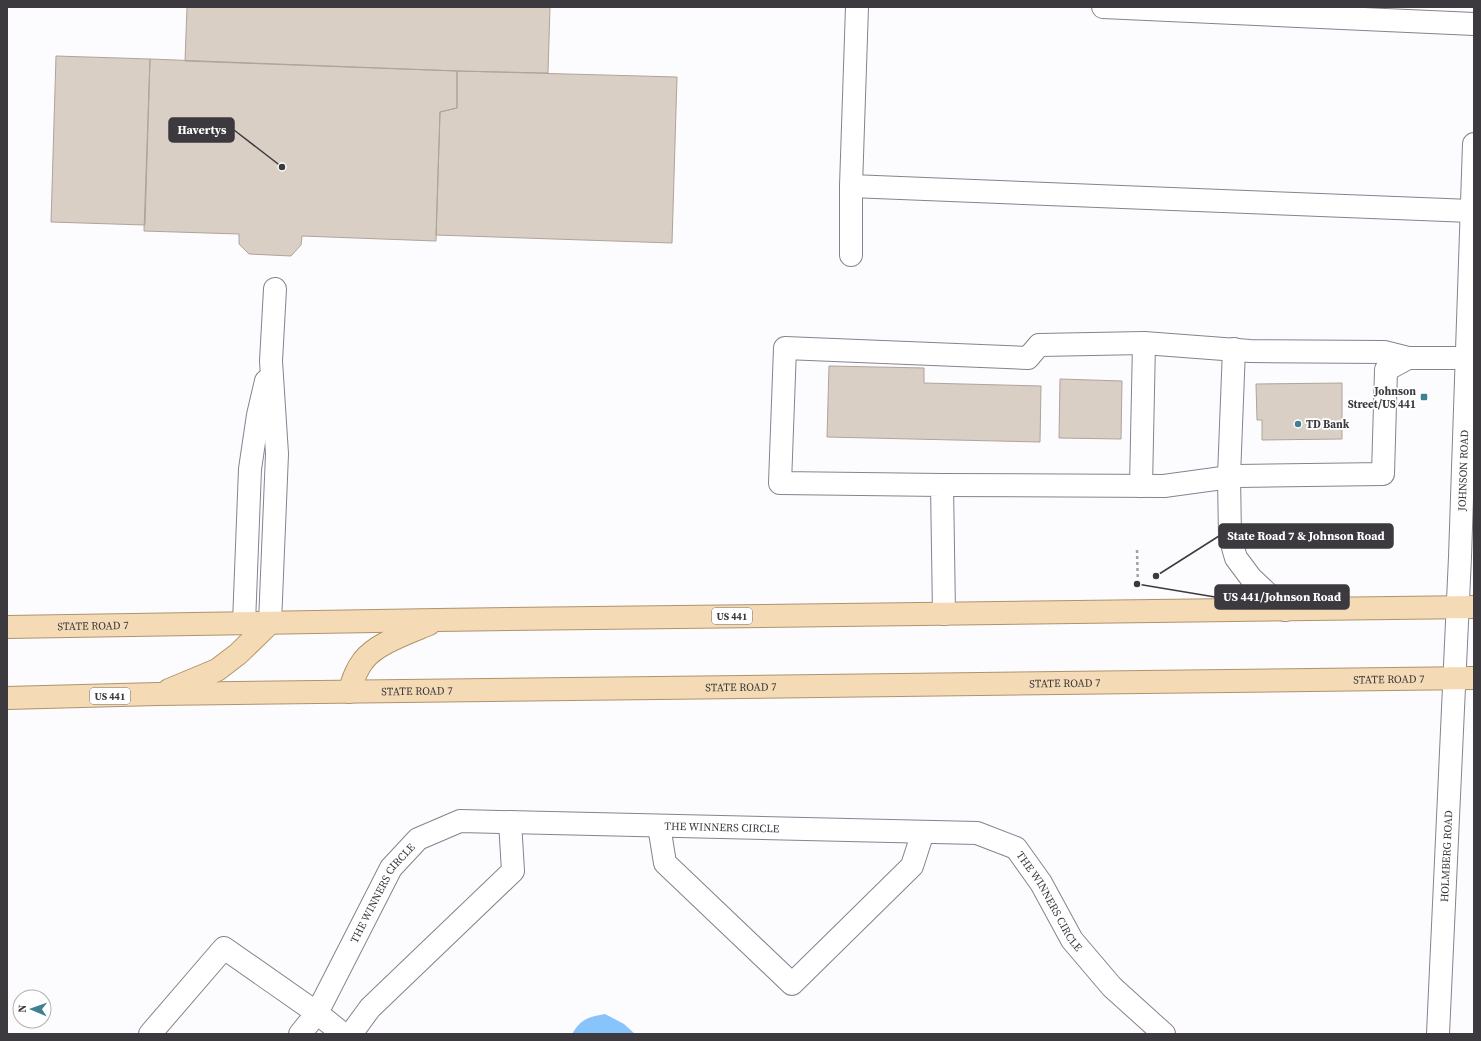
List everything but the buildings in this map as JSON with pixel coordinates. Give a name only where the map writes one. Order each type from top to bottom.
[{"type":"main road","name":"STATE ROAD 7","points":[[7,627],[1466,607]]},
{"type":"main road","points":[[349,692],[354,675],[364,659],[384,644],[437,620]]},
{"type":"main road","points":[[157,694],[217,670],[238,654],[270,623]]},
{"type":"main road","name":"STATE ROAD 7","points":[[7,698],[157,694],[1464,678]]},
{"type":"street","points":[[851,255],[851,186],[857,7]]},
{"type":"street","points":[[1103,7],[1474,24]]},
{"type":"street","name":"JOHNSON ROAD","points":[[1464,678],[1466,607],[1466,358],[1474,144]]},
{"type":"street","points":[[851,186],[1471,211]]},
{"type":"street","points":[[270,623],[277,454],[271,361],[275,288]]},
{"type":"street","points":[[1408,358],[1386,370],[1383,474],[1229,476],[1164,486],[780,483],[785,348],[1028,358],[1039,345],[1144,343],[1234,349],[1384,352],[1408,358],[1466,358]]},
{"type":"street","points":[[1141,486],[1144,343]]},
{"type":"street","points":[[1234,349],[1229,476],[1230,537],[1236,558],[1251,578],[1285,610]]},
{"type":"street","points":[[244,623],[250,469],[258,415],[271,361]]},
{"type":"street","points":[[942,484],[944,614]]},
{"type":"street","name":"HOLMBERG ROAD","points":[[1438,1034],[1464,678]]},
{"type":"street","name":"THE WINNERS CIRCLE","points":[[300,1034],[317,1014],[391,868],[418,839],[460,821],[977,834],[1016,848],[1041,883],[1072,940],[1112,987],[1164,1034]]},
{"type":"street","points":[[351,1034],[370,1008],[513,871],[510,822]]},
{"type":"street","points":[[659,826],[665,863],[792,984],[912,866],[923,832]]},
{"type":"street","points":[[150,1034],[224,948],[343,1034]]},
{"type":"path","points":[[1137,550],[1138,611]]},
{"type":"water","points":[[605,1014],[624,1024],[635,1034],[572,1034],[582,1022],[594,1016]]},
{"type":"place","name":"Havertys","points":[[282,167]]},
{"type":"place","name":"Johnson Street/US 441","points":[[1424,397]]},
{"type":"place","name":"TD Bank","points":[[1298,424]]},
{"type":"place","name":"State Road 7 & Johnson Road","points":[[1156,576]]},
{"type":"place","name":"US 441/Johnson Road","points":[[1137,584]]}]
